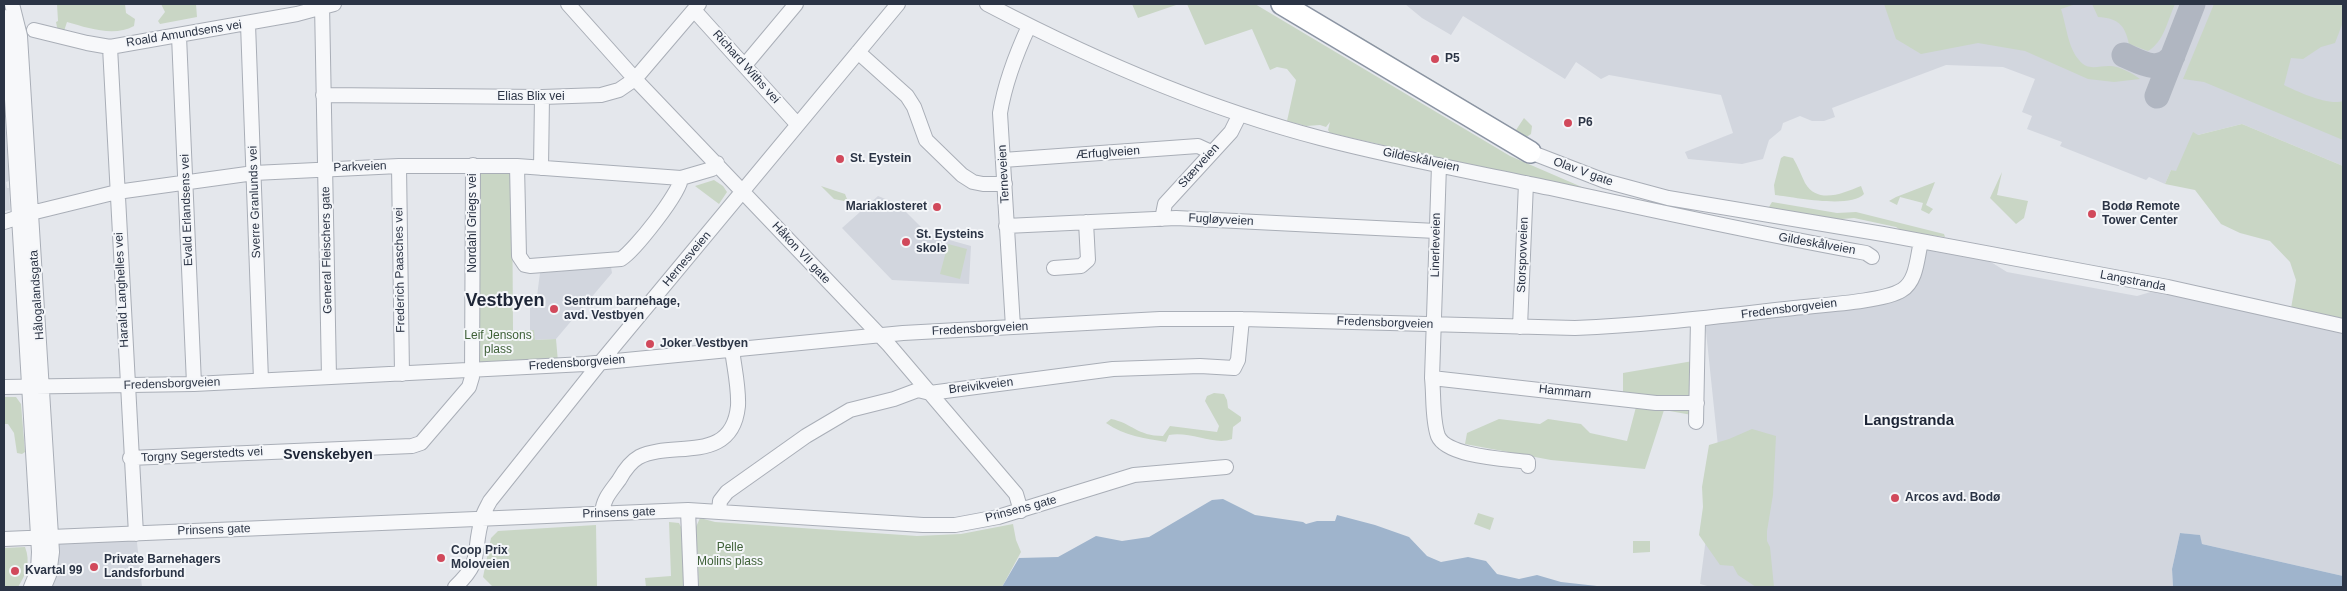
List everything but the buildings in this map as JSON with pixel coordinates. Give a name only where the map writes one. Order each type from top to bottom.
[{"type":"highway","name":"Olav V gate","points":[[1282,4],[1530,152]]},
{"type":"street","name":"Hålogalandsgata","points":[[12,4],[20,36],[25,215]]},
{"type":"street","name":"Håkon VII gate","points":[[568,4],[636,79],[744,191],[805,259],[880,337],[1016,494],[1021,511]]},
{"type":"street","points":[[744,65],[796,4]]},
{"type":"street","name":"Hernesveien","points":[[454,587],[469,573],[475,562],[482,519],[490,501],[600,363],[898,4]]},
{"type":"street","name":"Gildeskålveien","points":[[987,4],[1029,26],[1166,87],[1240,114],[1320,138],[1759,234],[1866,253],[1872,257]]},
{"type":"street","name":"Roald Amundsens vei","points":[[34,30],[87,43],[110,46],[248,24],[326,5]]},
{"type":"street","name":"General Fleischers gate","points":[[326,5],[323,95],[329,377]]},
{"type":"street","name":"Elias Blix vei","points":[[323,95],[542,98],[600,95],[619,90],[636,79],[696,7]]},
{"type":"street","name":"Richard Withs vei","points":[[696,7],[744,65],[797,124]]},
{"type":"street","name":"Hålogalandsgata","points":[[4,17],[8,32],[25,215],[44,537],[38,570],[31,587]]},
{"type":"street","name":"Sverre Granlunds vei","points":[[248,24],[261,380]]},
{"type":"street","name":"Terneveien","points":[[1013,327],[1000,113],[1011,70],[1029,26]]},
{"type":"street","name":"Evald Erlandsens vei","points":[[179,36],[194,384]]},
{"type":"street","name":"Harald Langhelles vei","points":[[110,46],[130,458],[136,534]]},
{"type":"street","points":[[858,52],[907,96],[914,107],[926,140],[962,176],[973,182],[983,184],[1005,184]]},
{"type":"street","points":[[541,168],[542,98]]},
{"type":"street","name":"Stærveien","points":[[1162,219],[1165,204],[1231,132],[1240,114]]},
{"type":"street","name":"Ærfuglveien","points":[[1003,160],[1198,146],[1212,152]]},
{"type":"street","name":"Olav V gate","points":[[1530,152],[1605,181],[1668,198],[1920,242]]},
{"type":"street","name":"Parkveien","points":[[4,222],[117,192],[254,173],[399,166],[516,166],[681,178],[712,169],[717,163]]},
{"type":"street","name":"Linerleveien","points":[[1434,325],[1436,231],[1440,165]]},
{"type":"street","name":"Frederich Paasches vei","points":[[399,166],[402,374]]},
{"type":"street","name":"Nordahl Griegs vei","points":[[473,166],[473,370]]},
{"type":"street","points":[[516,166],[519,256],[525,265],[530,266],[621,259],[632,251],[678,191],[681,178]]},
{"type":"street","name":"Storspovveien","points":[[1520,327],[1526,183]]},
{"type":"street","name":"Fugløyveien","points":[[1006,226],[1162,219],[1436,231]]},
{"type":"street","points":[[1054,268],[1081,266],[1088,260],[1086,222]]},
{"type":"street","name":"Fredensborgveien","points":[[4,387],[36,388],[194,384],[600,363],[732,348],[880,337],[903,333],[1160,319],[1242,319],[1520,327],[1628,326],[1823,306],[1881,297],[1900,291],[1913,277],[1920,242]]},
{"type":"street","name":"Langstranda","points":[[1920,242],[2168,288],[2343,326]]},
{"type":"street","name":"Breivikveien","points":[[719,511],[720,501],[726,492],[832,419],[850,410],[894,399],[918,390],[930,393],[1113,369],[1200,366],[1234,368],[1238,360],[1242,319]]},
{"type":"street","points":[[1696,422],[1698,320]]},
{"type":"street","points":[[1434,325],[1432,378],[1437,432],[1445,444],[1456,451],[1528,462],[1528,466]]},
{"type":"street","points":[[602,513],[604,500],[637,458],[663,451],[698,449],[709,446],[727,432],[736,416],[738,405],[732,348]]},
{"type":"street","name":"Torgny Segerstedts vei","points":[[130,458],[417,445],[432,433],[469,387],[473,370]]},
{"type":"street","name":"Hammarn","points":[[1432,378],[1656,403],[1697,403]]},
{"type":"street","name":"Prinsens gate","points":[[4,538],[688,510],[923,525],[955,524],[1021,511],[1134,475],[1226,467]]},
{"type":"street","points":[[688,510],[690,587]]},
{"type":"street","name":"Hålogalandsgata","points":[[44,537],[52,556],[49,574],[44,587]]},
{"type":"shaded area","points":[[1405,4],[2343,4],[2343,166],[2242,124],[2198,135],[2176,172],[2171,170],[2165,184],[2149,177],[2146,180],[2060,146],[2062,142],[2027,129],[2032,116],[2022,112],[2035,79],[2003,67],[1946,65],[1832,108],[1835,117],[1824,121],[1812,121],[1800,116],[1783,123],[1781,130],[1769,140],[1763,159],[1742,164],[1688,159],[1685,152],[1733,133],[1721,95],[1609,75],[1601,79],[1576,62],[1565,79],[1463,16],[1451,35],[1422,18]]},
{"type":"shaded area","points":[[4,101],[9,181],[6,182],[7,188],[9,188],[10,210],[4,211]]},
{"type":"shaded area","name":"St. Eysteins skole","points":[[878,196],[898,204],[928,234],[971,246],[969,284],[892,280],[842,228]]},
{"type":"shaded area","points":[[1921,242],[1973,251],[2007,272],[2137,296],[2168,287],[2343,334],[2343,576],[2202,544],[2199,535],[2180,533],[2172,569],[2173,587],[1711,587],[1700,584],[1718,446],[1705,322],[1900,291]]},
{"type":"shaded area","points":[[611,267],[612,273],[556,339],[534,340],[530,330],[530,304],[537,296],[540,273]]},
{"type":"shaded area","points":[[136,534],[142,587],[44,587],[51,537]]},
{"type":"green space","points":[[57,4],[125,4],[126,13],[135,19],[134,26],[118,31],[110,31],[92,29],[67,22],[64,31],[58,32],[56,22],[58,21]]},
{"type":"green space","points":[[161,4],[196,4],[197,17],[160,24],[158,21],[165,12]]},
{"type":"green space","points":[[1132,4],[1179,4],[1138,18]]},
{"type":"green space","points":[[1187,4],[1255,4],[1510,156],[1598,194],[1330,133],[1328,130],[1330,122],[1326,127],[1320,125],[1306,126],[1287,121],[1296,80],[1287,69],[1277,67],[1270,70],[1252,29],[1205,45]]},
{"type":"green space","points":[[1884,4],[2076,4],[2061,9],[2072,49],[2079,60],[2090,67],[2111,66],[2119,68],[2140,79],[2114,82],[2088,79],[2025,51],[1978,43],[1921,54],[1896,39]]},
{"type":"green space","points":[[2092,4],[2175,4],[2162,36],[2148,51],[2129,44],[2123,27],[2111,19],[2098,17]]},
{"type":"green space","points":[[2214,4],[2343,4],[2343,22],[2335,43],[2321,47],[2303,59],[2291,58],[2284,85],[2322,100],[2330,102],[2343,101],[2343,140],[2204,82],[2183,79]]},
{"type":"green space","points":[[1354,33],[1516,130],[1524,118],[1532,126],[1531,134],[1525,138],[1352,36]]},
{"type":"green space","points":[[2242,124],[2343,166],[2343,326],[2290,314],[2296,280],[2290,262],[2270,241],[2240,233],[2221,224],[2195,190],[2165,184],[2171,170],[2176,171],[2193,132],[2198,135]]},
{"type":"green space","points":[[1784,156],[1793,158],[1805,183],[1810,190],[1817,194],[1839,194],[1861,186],[1864,194],[1847,201],[1808,200],[1775,195],[1774,185],[1781,158]]},
{"type":"green space","name":"Leif Jensons plass","points":[[476,172],[512,172],[513,330],[534,330],[535,340],[556,339],[558,362],[477,365]]},
{"type":"green space","points":[[2002,172],[1997,195],[2028,201],[2024,218],[2016,224],[1990,198]]},
{"type":"green space","points":[[714,180],[723,186],[727,192],[719,204],[695,186]]},
{"type":"green space","points":[[1935,182],[1926,205],[1933,209],[1929,214],[1921,210],[1923,203],[1900,197],[1897,205],[1889,201],[1896,197]]},
{"type":"green space","points":[[821,186],[845,194],[847,199],[844,201],[834,199]]},
{"type":"green space","points":[[1772,202],[1837,213],[1856,212],[1944,234],[1945,237],[1903,232],[1896,227],[1854,218],[1830,220],[1770,210],[1769,207]]},
{"type":"green space","points":[[948,244],[967,249],[960,279],[940,274]]},
{"type":"green space","points":[[1693,361],[1692,415],[1664,410],[1645,469],[1551,460],[1465,444],[1467,433],[1499,419],[1540,424],[1548,419],[1581,424],[1590,433],[1627,441],[1636,407],[1623,397],[1623,373]]},
{"type":"green space","points":[[1214,393],[1224,394],[1228,408],[1241,417],[1241,421],[1233,427],[1232,439],[1218,441],[1177,434],[1169,435],[1166,442],[1128,434],[1106,423],[1111,419],[1147,434],[1163,436],[1170,426],[1217,432],[1219,426],[1205,401],[1207,396]]},
{"type":"green space","points":[[4,397],[16,397],[21,404],[25,452],[22,454],[17,453],[14,433],[8,424],[4,424]]},
{"type":"green space","points":[[1752,429],[1776,436],[1773,495],[1767,531],[1774,587],[1756,587],[1738,575],[1733,566],[1720,565],[1699,535],[1703,507],[1702,487],[1709,445]]},
{"type":"green space","points":[[1478,513],[1494,518],[1490,530],[1474,524]]},
{"type":"green space","name":"Pelle Molins plass","points":[[700,518],[715,522],[917,536],[961,534],[1013,524],[1016,540],[1021,552],[1002,587],[699,587],[696,527]]},
{"type":"green space","points":[[669,522],[679,523],[681,527],[684,587],[646,587],[645,578],[671,576]]},
{"type":"green space","points":[[596,525],[597,586],[493,587],[483,577],[491,538],[498,531]]},
{"type":"green space","points":[[1633,541],[1650,541],[1650,552],[1633,553]]},
{"type":"green space","name":"Kvartal 99","points":[[25,547],[28,563],[21,582],[18,587],[4,587],[4,548]]},
{"type":"water","points":[[1223,499],[1255,515],[1306,524],[1317,521],[1335,521],[1337,515],[1375,525],[1409,537],[1427,556],[1441,562],[1468,557],[1486,561],[1497,574],[1519,579],[1537,575],[1561,582],[1606,587],[1002,587],[1019,558],[1058,557],[1096,536],[1122,541],[1149,537],[1212,500]]},
{"type":"water","points":[[2180,533],[2200,535],[2202,544],[2343,576],[2343,587],[2173,587],[2172,569]]},
{"type":"taxiway","points":[[2157,96],[2193,4]]},
{"type":"taxiway","points":[[2124,55],[2144,64],[2156,66],[2162,65],[2173,56]]},
{"type":"place","name":"P5","points":[[1435,59]]},
{"type":"place","name":"P6","points":[[1568,123]]},
{"type":"place","name":"St. Eystein","points":[[840,159]]},
{"type":"place","name":"Mariaklosteret","points":[[937,207]]},
{"type":"place","name":"Bodø Remote Tower Center","points":[[2092,214]]},
{"type":"place","name":"St. Eysteins skole","points":[[906,242]]},
{"type":"place","name":"Sentrum barnehage, avd. Vestbyen","points":[[554,309]]},
{"type":"place","name":"Joker Vestbyen","points":[[650,344]]},
{"type":"place","name":"Arcos avd. Bodø","points":[[1895,498]]},
{"type":"place","name":"Coop Prix Moloveien","points":[[441,558]]},
{"type":"place","name":"Private Barnehagers Landsforbund","points":[[94,567]]},
{"type":"place","name":"Kvartal 99","points":[[15,571]]},
{"type":"district","name":"Vestbyen","points":[[505,301]]},
{"type":"district","name":"Langstranda","points":[[1909,421]]},
{"type":"district","name":"Svenskebyen","points":[[328,455]]}]
